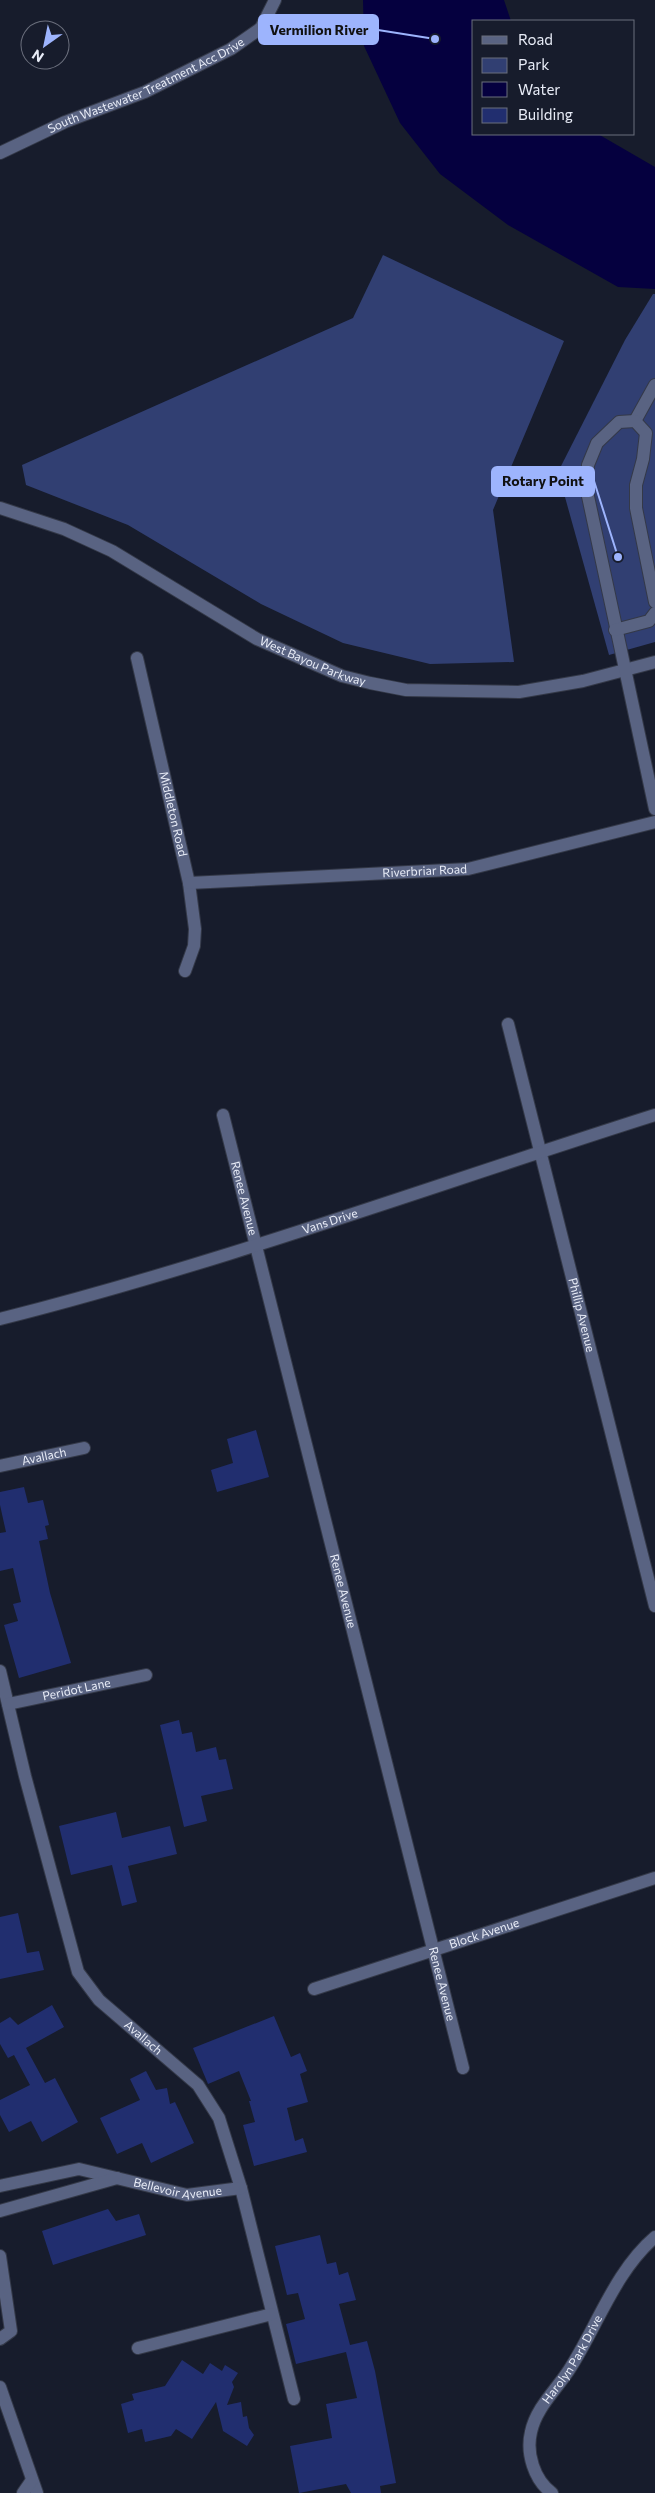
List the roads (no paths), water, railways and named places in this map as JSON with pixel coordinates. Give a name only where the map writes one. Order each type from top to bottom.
[{"type":"street","name":"South Wastewater Treatment Acc Drive","points":[[0,153],[65,122],[145,92],[231,49],[261,28],[275,0]]},
{"type":"street","points":[[635,421],[655,384]]},
{"type":"street","points":[[635,421],[646,433],[643,459],[636,485],[636,508],[655,602]]},
{"type":"street","points":[[635,421],[618,422],[597,443],[588,465],[586,487],[655,809]]},
{"type":"street","name":"West Bayou Parkway","points":[[0,508],[64,529],[112,552],[257,639],[342,676],[406,690],[518,692],[547,689],[654,664]]},
{"type":"street","points":[[616,630],[649,621],[655,613]]},
{"type":"street","name":"Middleton Road","points":[[137,658],[189,883],[195,929],[194,946],[186,971]]},
{"type":"street","name":"Riverbriar Road","points":[[189,883],[468,869],[655,822]]},
{"type":"street","name":"Phillip Avenue","points":[[508,1024],[542,1151],[655,1606]]},
{"type":"street","name":"Renee Avenue","points":[[223,1115],[463,2068]]},
{"type":"street","name":"Vans Drive","points":[[0,1319],[66,1302],[257,1245],[655,1115]]},
{"type":"street","name":"Avallach","points":[[1,1462],[84,1448]]},
{"type":"street","name":"Avallach","points":[[0,1671],[25,1776],[78,1972],[98,2000],[198,2085],[219,2118],[240,2188],[294,2399]]},
{"type":"street","name":"Peridot Lane","points":[[8,1704],[146,1675]]},
{"type":"street","name":"Block Avenue","points":[[314,1989],[655,1878]]},
{"type":"street","name":"Bellevoir Avenue","points":[[0,2186],[79,2168],[187,2196],[240,2188]]},
{"type":"street","name":"Bellevoir Avenue","points":[[0,2211],[117,2178]]},
{"type":"street","name":"Harolyn Park Drive","points":[[549,2492],[535,2472],[531,2458],[530,2441],[534,2422],[572,2365],[625,2271],[638,2253],[655,2237]]},
{"type":"street","points":[[0,2256],[3,2289],[11,2331],[0,2339]]},
{"type":"street","points":[[138,2348],[272,2314]]},
{"type":"street","points":[[0,2387],[37,2493]]},
{"type":"street","points":[[23,2493],[32,2480]]},
{"type":"water","points":[[363,0],[504,0],[511,20],[472,20],[472,135],[600,135],[655,167],[655,289],[618,287],[508,225],[440,174],[400,123],[364,46]]},
{"type":"place","name":"Vermilion River","points":[[435,39]]},
{"type":"place","name":"Rotary Point","points":[[618,557]]}]
